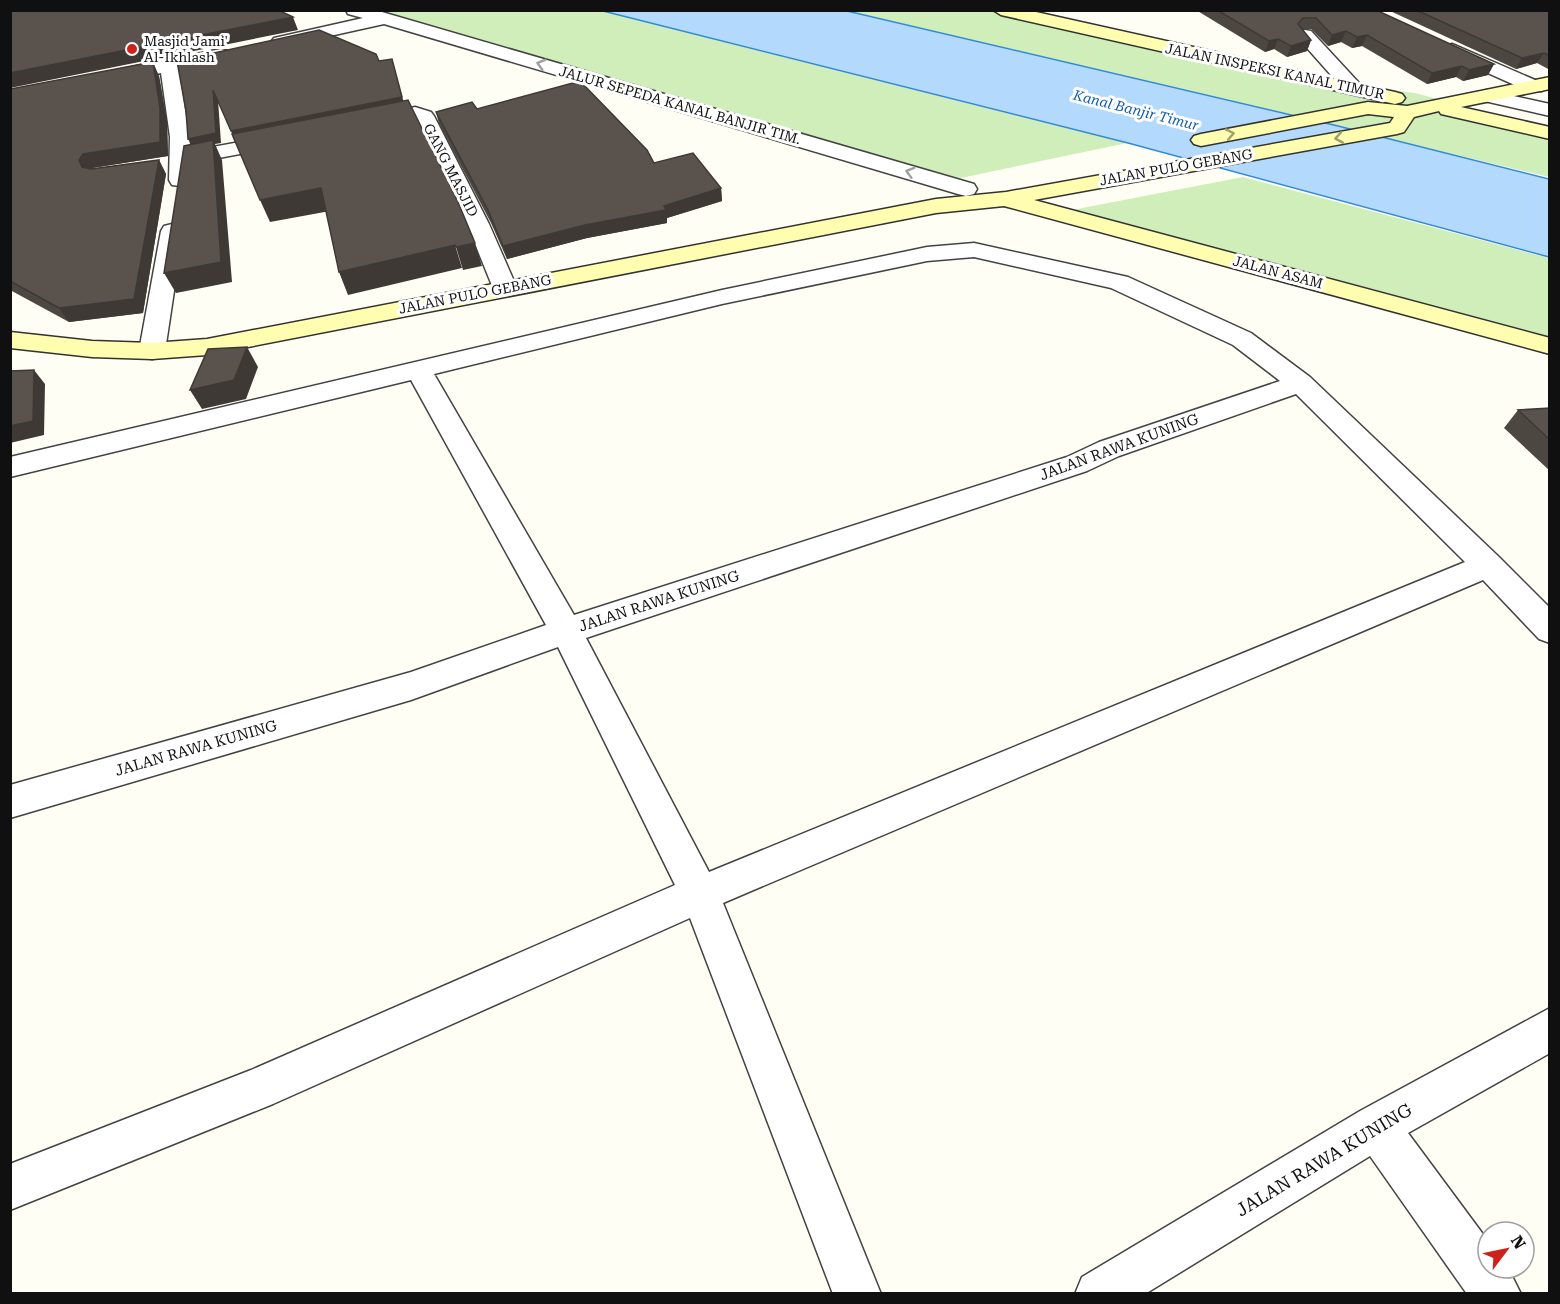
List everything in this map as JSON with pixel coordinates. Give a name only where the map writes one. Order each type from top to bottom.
[{"type":"street","name":"JALUR SEPEDA KANAL BANJIR TIM.","points":[[354,10],[1006,199]]},
{"type":"street","name":"JALAN INSPEKSI KANAL TIMUR","points":[[1001,10],[1550,133]]},
{"type":"street","points":[[262,46],[384,19]]},
{"type":"street","points":[[1305,34],[1353,88]]},
{"type":"street","points":[[1431,40],[1542,85]]},
{"type":"street","points":[[95,81],[239,51]]},
{"type":"street","points":[[152,351],[181,161],[179,121],[169,66]]},
{"type":"street","name":"JALAN PULO GEBANG","points":[[10,340],[92,349],[152,351],[207,347],[936,206],[1006,199],[1402,120],[1437,107],[1542,85]]},
{"type":"street","points":[[1487,96],[1550,110]]},
{"type":"street","name":"JALAN PULO GEBANG","points":[[1180,144],[1368,108],[1402,120]]},
{"type":"street","name":"GANG MASJID","points":[[346,128],[415,113],[423,115],[478,224],[505,288]]},
{"type":"street","points":[[158,167],[302,137]]},
{"type":"street","name":"JALAN PULO GEBANG","points":[[936,206],[966,189],[1018,176]]},
{"type":"street","name":"JALAN ASAM","points":[[1006,199],[1550,346]]},
{"type":"street","points":[[10,467],[722,297],[927,254],[974,250],[1119,282],[1242,339],[1301,383],[1488,565],[1550,630]]},
{"type":"street","points":[[419,370],[566,632],[700,894],[856,1293]]},
{"type":"street","name":"JALAN RAWA KUNING","points":[[10,802],[411,686],[566,632],[1077,464],[1109,449],[1301,383]]},
{"type":"street","points":[[10,1187],[258,1089],[700,894],[1488,565]]},
{"type":"street","name":"JALAN RAWA KUNING","points":[[1100,1293],[1376,1127],[1550,1029]]},
{"type":"street","points":[[1376,1127],[1497,1293]]},
{"type":"green space","points":[[354,11],[602,11],[1127,143],[956,179]]},
{"type":"green space","points":[[849,11],[1000,11],[1336,83],[1415,93],[1549,128],[1549,177]]},
{"type":"green space","points":[[1243,177],[1549,258],[1549,346],[1370,297],[1072,210]]},
{"type":"water","name":"Kanal Banjir Timur","points":[[603,11],[847,11],[1338,126],[1549,179],[1549,257],[1128,143]]},
{"type":"building","points":[[10,10],[278,10],[293,17],[10,73]]},
{"type":"building","points":[[1217,10],[1376,10],[1494,64],[1469,70],[1462,66],[1432,73],[1367,35],[1357,37],[1346,31],[1332,35],[1316,18],[1303,18],[1298,24],[1311,40],[1291,46],[1278,39],[1269,41]]},
{"type":"building","points":[[1416,10],[1550,10],[1550,56],[1544,53],[1522,58]]},
{"type":"building","points":[[319,30],[376,54],[379,61],[392,59],[402,97],[231,131],[213,90],[216,133],[188,139],[186,111],[177,61]]},
{"type":"building","points":[[153,62],[160,108],[160,142],[83,154],[79,160],[82,167],[91,169],[159,160],[134,299],[59,308],[10,281],[10,89]]},
{"type":"building","points":[[580,81],[647,150],[654,163],[693,153],[721,188],[664,206],[666,210],[585,225],[503,246],[488,210],[436,112],[472,102],[477,109]]},
{"type":"building","points":[[408,100],[458,202],[475,243],[456,247],[455,245],[339,272],[321,188],[260,200],[232,134]]},
{"type":"building","points":[[213,140],[221,262],[164,273],[184,146]]},
{"type":"building","points":[[247,347],[234,380],[190,390],[208,349]]},
{"type":"building","points":[[34,370],[33,421],[10,426],[10,371]]},
{"type":"building","points":[[1550,408],[1550,440],[1518,410]]},
{"type":"place","name":"Masjid Jami' Al-Ikhlash","points":[[132,49]]}]
